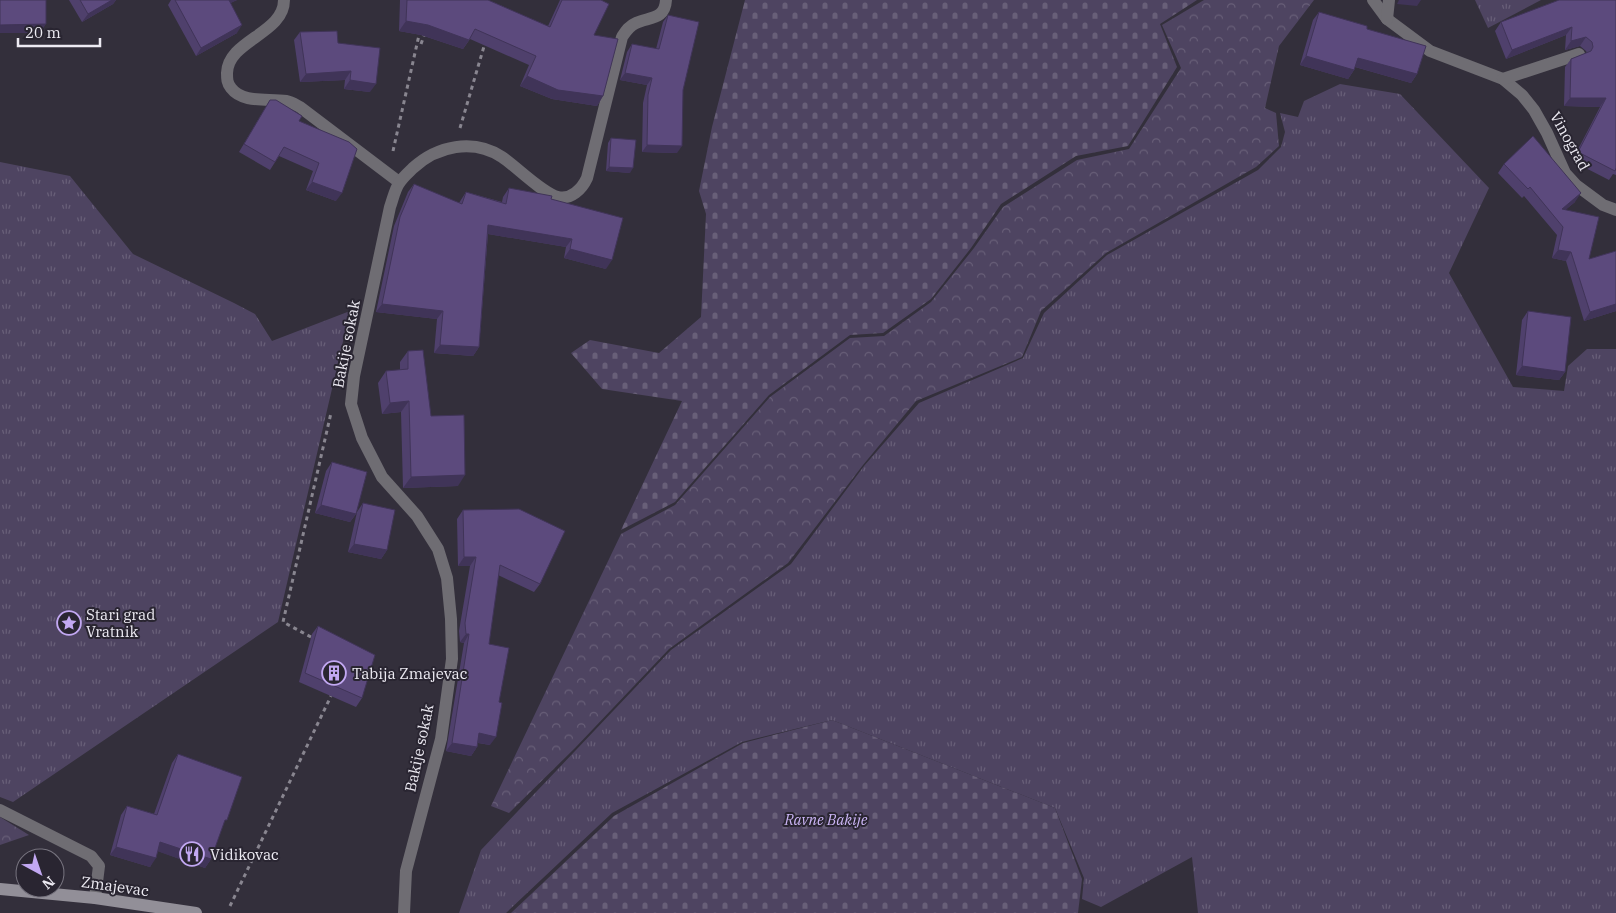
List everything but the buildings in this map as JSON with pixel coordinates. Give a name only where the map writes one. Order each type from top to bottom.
[{"type":"street","points":[[284,0],[278,17],[265,30],[235,52],[227,65],[227,80],[232,90],[258,100],[284,101],[300,107],[400,182]]},
{"type":"street","name":"Bakije sokak","points":[[404,913],[406,871],[441,739],[452,659],[451,618],[447,578],[438,549],[416,516],[382,477],[362,438],[351,404],[354,376],[390,207],[400,182],[419,163],[442,151],[455,147],[468,146],[500,155],[556,197],[568,197],[580,190],[587,178],[622,37],[626,30],[634,24],[651,20],[658,16],[663,10],[666,0]]},
{"type":"street","name":"Vinograd","points":[[1372,0],[1387,19],[1430,51],[1503,79],[1522,95],[1534,110],[1547,133],[1565,173],[1576,185],[1603,205],[1616,210]]},
{"type":"street","points":[[1387,19],[1389,0]]},
{"type":"street","points":[[1503,79],[1579,54]]},
{"type":"street","points":[[0,810],[91,856],[100,866],[95,898]]},
{"type":"street","name":"Zmajevac","points":[[0,889],[95,898],[196,913]]},
{"type":"path","points":[[418,29],[426,30],[422,44]]},
{"type":"path","points":[[392,154],[419,35]]},
{"type":"path","points":[[455,147],[487,37]]},
{"type":"path","points":[[230,906],[331,696]]},
{"type":"green space","points":[[745,0],[1197,0],[1160,24],[1177,67],[1128,146],[1076,156],[1001,204],[971,248],[931,299],[883,333],[850,335],[769,395],[675,502],[621,530],[682,401],[602,389],[571,353],[590,340],[659,353],[701,317],[706,214],[699,191],[712,127]]},
{"type":"green space","points":[[1204,0],[1314,0],[1279,46],[1265,108],[1276,113],[1279,146],[1256,167],[1106,253],[1041,311],[1022,357],[916,401],[863,465],[788,563],[669,649],[575,748],[509,813],[491,806],[621,534],[675,505],[770,397],[850,338],[884,336],[931,302],[974,248],[1003,207],[1077,160],[1129,149],[1181,68],[1162,25]]},
{"type":"green space","points":[[1475,0],[1541,0],[1488,28]]},
{"type":"green space","points":[[1340,84],[1400,94],[1489,188],[1449,273],[1513,387],[1564,391],[1568,366],[1587,349],[1616,349],[1616,913],[1198,913],[1192,857],[1101,907],[1082,899],[1084,878],[1055,808],[832,720],[742,742],[612,813],[506,913],[459,913],[481,850],[671,650],[791,564],[864,466],[919,403],[1023,358],[1044,313],[1107,255],[1258,170],[1281,147],[1285,132],[1280,113],[1298,117],[1304,101]]},
{"type":"green space","points":[[0,162],[70,176],[133,254],[255,314],[272,341],[350,311],[278,622],[13,802],[0,797]]},
{"type":"green space","name":"Ravne Bakije","points":[[832,720],[1055,808],[1082,879],[1078,913],[511,913],[614,816],[743,743]]},
{"type":"green space","points":[[0,817],[29,835],[0,845]]},
{"type":"place","name":"Stari grad Vratnik","points":[[69,623]]},
{"type":"place","name":"Tabija Zmajevac","points":[[334,673]]},
{"type":"place","name":"Vidikovac","points":[[192,854]]}]
